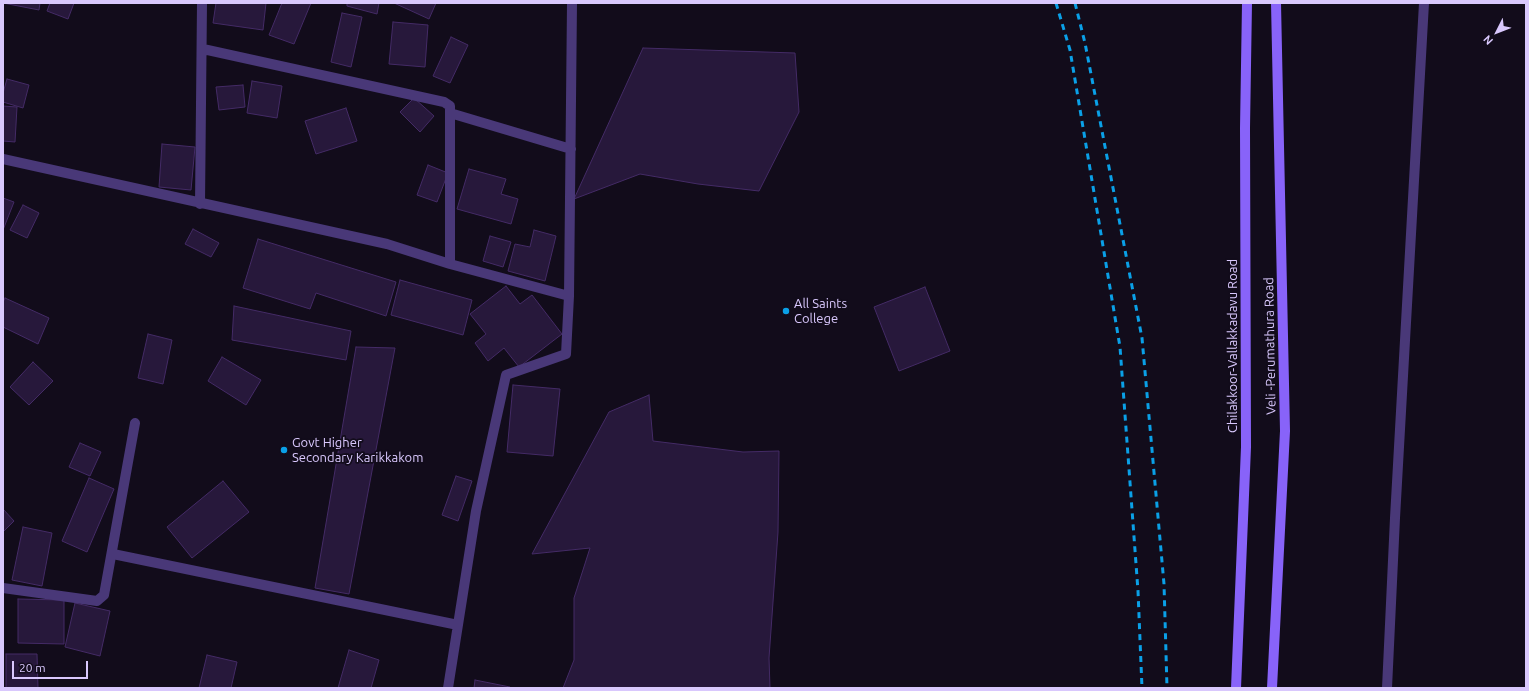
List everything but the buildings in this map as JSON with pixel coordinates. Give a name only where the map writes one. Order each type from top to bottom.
[{"type":"main road","name":"Chilakkoor-Vallakkadavu Road","points":[[1236,688],[1246,447],[1245,128],[1247,3]]},
{"type":"main road","name":"Veli -Perumathura Road","points":[[1272,688],[1285,431],[1276,3]]},
{"type":"street","points":[[200,204],[203,50],[202,3]]},
{"type":"street","points":[[448,688],[476,511],[506,375],[566,354],[569,296],[572,3]]},
{"type":"street","points":[[1387,688],[1394,518],[1424,3]]},
{"type":"street","points":[[203,50],[444,102],[450,106],[450,264]]},
{"type":"street","points":[[450,113],[571,149]]},
{"type":"street","points":[[3,159],[200,204],[387,244],[450,264],[569,296]]},
{"type":"street","points":[[3,588],[97,600],[104,595],[113,554],[135,423]]},
{"type":"street","points":[[113,554],[458,625]]},
{"type":"railway","points":[[1056,3],[1070,50],[1120,347],[1138,591],[1142,688]]},
{"type":"railway","points":[[1075,3],[1085,43],[1142,338],[1164,584],[1167,688]]},
{"type":"place","name":"All Saints College","points":[[786,311]]},
{"type":"place","name":"Govt Higher Secondary Karikkakom","points":[[284,450]]}]
